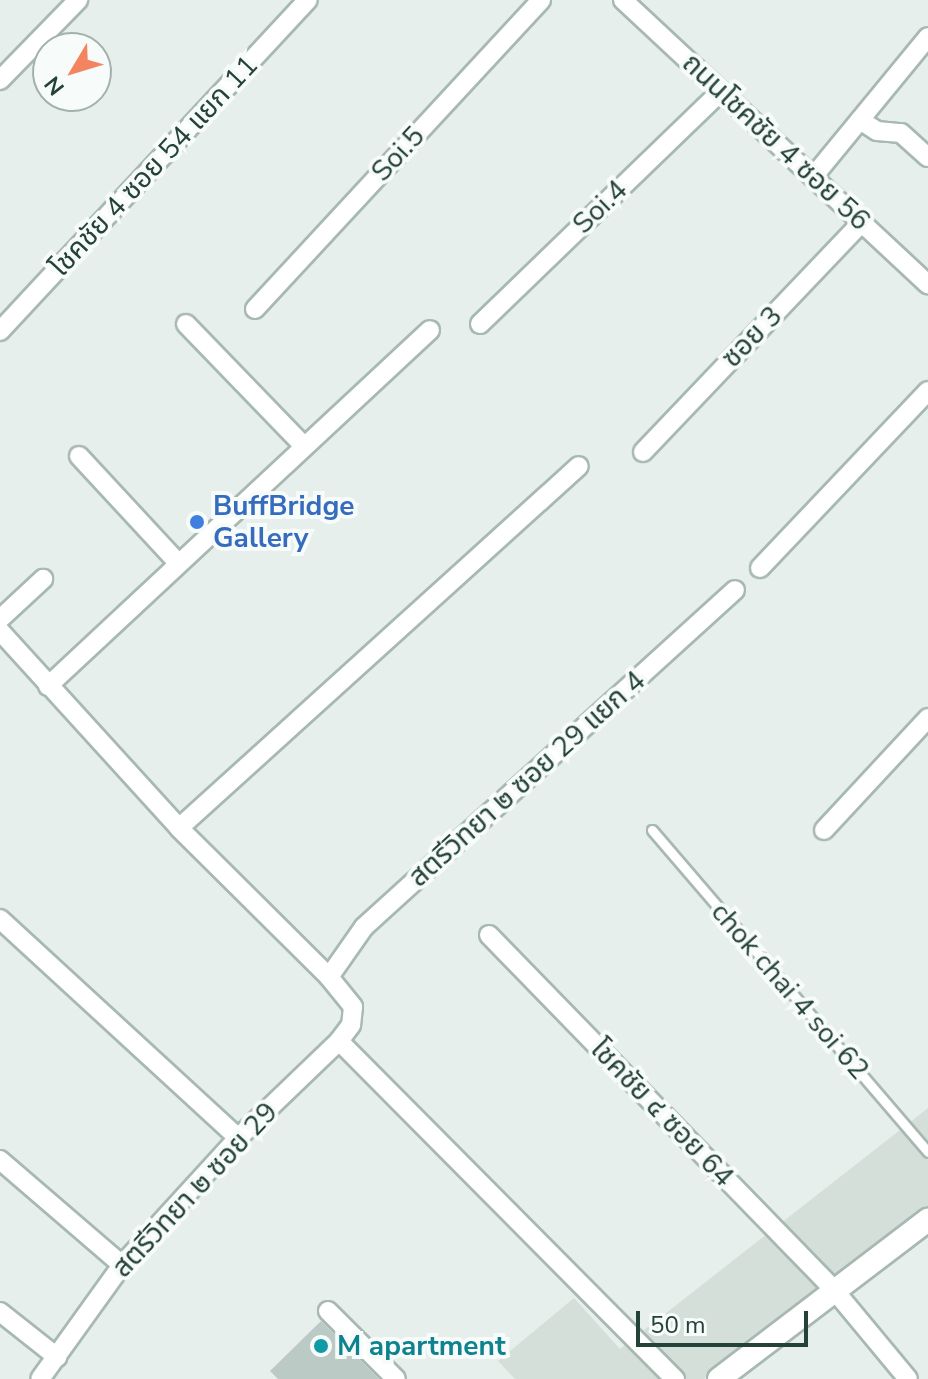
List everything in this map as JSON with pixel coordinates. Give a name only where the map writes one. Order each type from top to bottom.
[{"type":"street","points":[[0,80],[78,0]]},
{"type":"street","name":"โชคชัย 4 ซอย 54 แยก 11","points":[[0,331],[308,0]]},
{"type":"street","name":"Soi.5","points":[[255,309],[541,0]]},
{"type":"street","name":"ถนนโชคชัย 4 ซอย 56","points":[[623,0],[928,284]]},
{"type":"street","points":[[813,177],[928,37]]},
{"type":"street","name":"Soi.4","points":[[480,324],[721,91]]},
{"type":"street","points":[[860,120],[877,131],[901,133],[928,157]]},
{"type":"street","name":"ซอย 3","points":[[643,452],[862,222]]},
{"type":"street","points":[[186,324],[303,445]]},
{"type":"street","points":[[48,686],[303,445],[430,330]]},
{"type":"street","points":[[760,568],[928,391]]},
{"type":"street","points":[[79,456],[178,563]]},
{"type":"street","points":[[179,828],[579,466]]},
{"type":"street","points":[[0,619],[43,579]]},
{"type":"street","name":"สตรีวิทยา ๒ ซอย 29 แยก 4","points":[[329,977],[364,927],[735,590]]},
{"type":"street","points":[[0,631],[179,828],[329,977]]},
{"type":"street","points":[[824,830],[928,718]]},
{"type":"street","points":[[0,919],[238,1138]]},
{"type":"street","name":"โชคชัย ๔ ซอย 64","points":[[489,935],[835,1291],[908,1379]]},
{"type":"street","name":"สตรีวิทยา ๒ ซอย 29","points":[[40,1379],[122,1265],[238,1138],[339,1041],[351,1025],[353,1007],[329,977]]},
{"type":"street","points":[[339,1041],[675,1379]]},
{"type":"street","points":[[0,1160],[122,1265]]},
{"type":"street","points":[[719,1379],[928,1220]]},
{"type":"street","points":[[328,1311],[396,1379]]},
{"type":"street","points":[[0,1312],[57,1357]]},
{"type":"lane","name":"chok chai 4 soi 62","points":[[652,830],[928,1152]]},
{"type":"shaded area","points":[[928,1108],[928,1207],[704,1379],[515,1379],[498,1361],[574,1298],[620,1349]]},
{"type":"building","name":"M apartment","points":[[321,1321],[379,1379],[278,1379],[270,1371]]},
{"type":"place","name":"BuffBridge Gallery","points":[[197,522]]},
{"type":"place","name":"M apartment","points":[[321,1346]]}]
